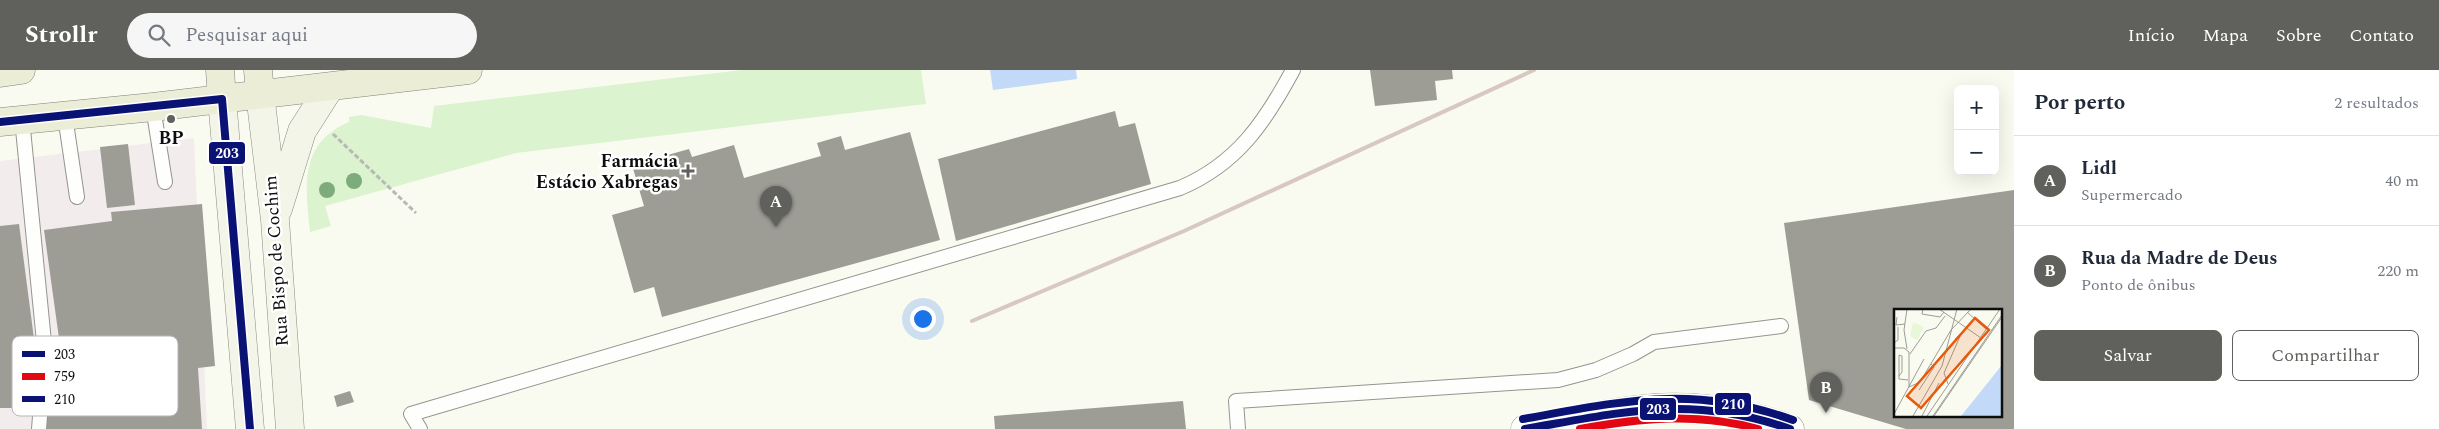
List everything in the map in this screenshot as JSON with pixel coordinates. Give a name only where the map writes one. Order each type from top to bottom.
[{"type":"main road","points":[[0,73],[21,70]]},
{"type":"main road","points":[[220,70],[250,429]]},
{"type":"main road","points":[[11,121],[222,99],[259,82],[330,87],[468,70]]},
{"type":"main road","name":"Rua Bispo de Cochim","points":[[259,82],[275,220],[290,429]]},
{"type":"main road","points":[[275,220],[302,131],[330,87]]},
{"type":"main road","points":[[245,365],[284,362]]},
{"type":"street","points":[[1524,429],[1652,408],[1680,407],[1748,417],[1790,429]]},
{"type":"lane","points":[[420,429],[411,414],[1190,184],[1224,164],[1248,140],[1272,106],[1293,70]]},
{"type":"lane","points":[[153,107],[165,182]]},
{"type":"lane","points":[[65,116],[77,197]]},
{"type":"lane","points":[[11,121],[43,336]]},
{"type":"lane","points":[[1238,429],[1236,400],[1558,380],[1596,370],[1634,354],[1654,342],[1781,326]]},
{"type":"lane","points":[[39,429],[40,416]]},
{"type":"path","points":[[302,131],[321,137],[328,129],[416,213]]},
{"type":"shaded area","points":[[194,138],[207,429],[0,429],[0,161]]},
{"type":"green space","points":[[742,70],[921,70],[926,104],[516,153],[325,206],[331,226],[310,232],[307,183],[313,154],[321,142],[333,131],[349,122],[349,117],[361,115],[431,128],[434,106]]},
{"type":"water","points":[[990,70],[1076,70],[1077,79],[993,90]]},
{"type":"building","points":[[1370,70],[1452,70],[1453,79],[1435,81],[1437,100],[1375,106]]},
{"type":"building","points":[[1115,111],[1119,127],[1135,123],[1151,184],[956,241],[938,159]]},
{"type":"building","points":[[910,132],[940,240],[662,317],[654,287],[634,293],[612,215],[644,206],[632,165],[689,149],[692,157],[734,145],[744,178],[821,156],[817,143],[841,136],[845,150]]},
{"type":"building","points":[[128,144],[135,205],[107,208],[100,147]]},
{"type":"building","points":[[2014,190],[2014,429],[1906,429],[1809,400],[1784,223]]},
{"type":"building","points":[[202,204],[215,366],[198,368],[202,429],[45,429],[46,416],[178,416],[178,336],[59,336],[44,230],[112,221],[111,212]]},
{"type":"building","points":[[19,224],[34,336],[12,336],[12,408],[0,408],[0,226]]},
{"type":"building","points":[[350,391],[354,402],[337,407],[334,396]]},
{"type":"building","points":[[1183,401],[1186,429],[995,429],[994,416]]},
{"type":"railway","points":[[972,321],[1184,231],[1534,70]]},
{"type":"transit line","name":"203","points":[[0,122],[222,99],[250,429]]},
{"type":"transit line","name":"210","points":[[1523,419],[1626,402],[1690,399],[1722,402],[1757,409],[1793,420]]},
{"type":"transit line","name":"203","points":[[1525,429],[1626,412],[1658,409],[1721,412],[1754,418],[1790,429]]},
{"type":"transit line","name":"759","points":[[1580,429],[1669,418],[1713,420],[1758,429]]},
{"type":"place","name":"BP","points":[[171,119]]},
{"type":"place","name":"Farmácia Estácio Xabregas","points":[[688,171]]},
{"type":"place","name":"Lidl","points":[[776,227]]},
{"type":"place","name":"Rua da Madre de Deus","points":[[1826,413]]}]
